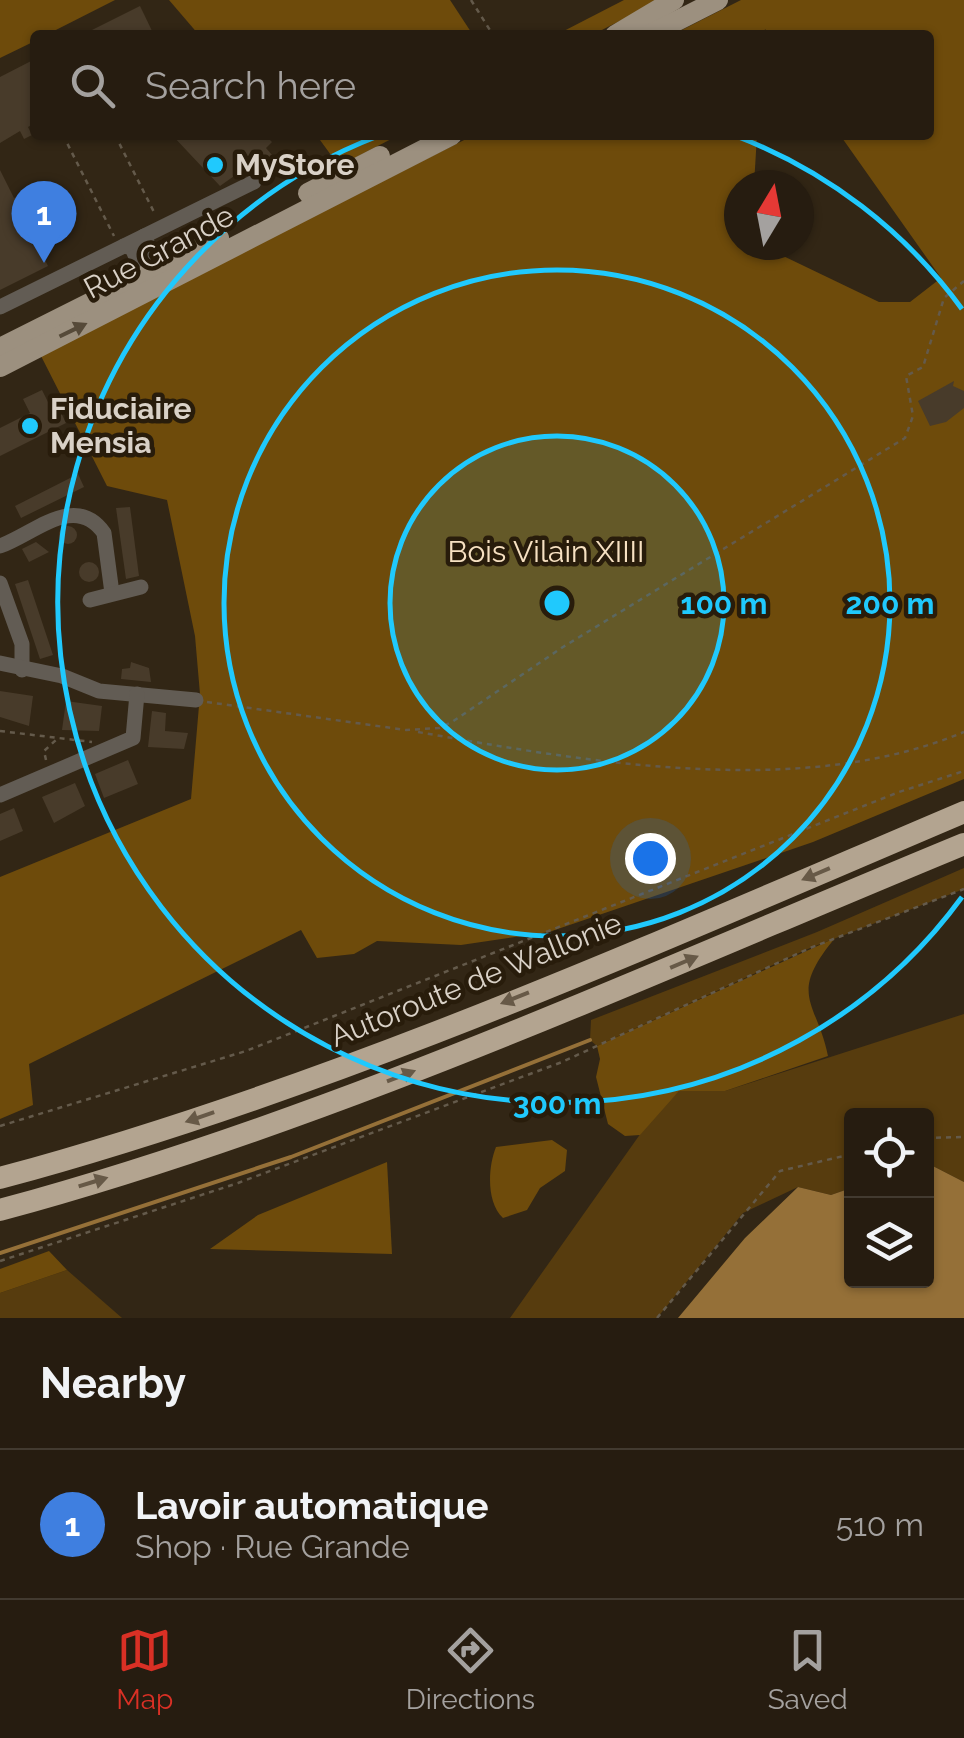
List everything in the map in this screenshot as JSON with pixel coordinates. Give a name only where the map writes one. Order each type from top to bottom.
[{"type":"highway","points":[[906,837],[964,795]]},
{"type":"highway","name":"Autoroute de Wallonie","points":[[0,1178],[165,1128],[326,1072],[964,812]]},
{"type":"highway","name":"Autoroute de Wallonie","points":[[0,1210],[174,1158],[340,1099],[578,1006],[964,844]]},
{"type":"highway","points":[[891,874],[964,860]]},
{"type":"main road","points":[[624,30],[674,0]]},
{"type":"main road","points":[[659,30],[718,0]]},
{"type":"main road","name":"Rue Grande","points":[[0,348],[412,140]]},
{"type":"main road","name":"Rue Grande","points":[[0,366],[442,140]]},
{"type":"street","points":[[0,306],[254,182]]},
{"type":"street","points":[[144,236],[158,269],[146,294]]},
{"type":"street","points":[[122,247],[132,248],[139,264],[128,281]]},
{"type":"street","points":[[0,546],[63,514],[82,516],[104,533],[112,594]]},
{"type":"street","points":[[0,583],[22,644],[22,670]]},
{"type":"street","points":[[90,600],[141,588]]},
{"type":"street","points":[[0,663],[62,676],[99,691],[196,700]]},
{"type":"street","points":[[0,795],[119,745],[134,734],[137,694]]},
{"type":"path","points":[[471,0],[490,30]]},
{"type":"path","points":[[66,140],[122,247]]},
{"type":"path","points":[[117,140],[161,228]]},
{"type":"path","points":[[406,730],[439,728],[452,722],[563,647],[905,438],[913,416],[906,376],[923,367],[944,298],[964,281]]},
{"type":"path","points":[[196,700],[572,756],[786,772],[923,749],[964,732]]},
{"type":"path","points":[[0,731],[119,745]]},
{"type":"path","points":[[38,781],[48,765],[44,752],[58,738]]},
{"type":"path","points":[[0,1126],[220,1061],[899,792],[964,771]]},
{"type":"path","points":[[0,1261],[238,1183],[562,1062],[810,948],[964,889]]},
{"type":"path","points":[[934,1138],[964,1137]]},
{"type":"path","points":[[657,1318],[780,1171],[844,1156]]},
{"type":"shaded area","points":[[964,868],[964,889],[810,948],[597,1046],[590,1040],[591,1020],[817,932]]},
{"type":"shaded area","points":[[964,1014],[964,1182],[934,1167],[934,1108],[844,1108],[844,1190],[831,1195],[798,1187],[743,1213],[657,1318],[510,1318],[653,1116],[679,1091],[725,1091]]},
{"type":"shaded area","points":[[934,1167],[964,1182],[964,1318],[678,1318],[745,1238],[798,1187],[831,1195],[844,1190],[844,1288],[934,1288]]},
{"type":"shaded area","points":[[67,1270],[122,1318],[0,1318],[0,1293]]},
{"type":"green space","points":[[0,0],[115,0],[56,30],[30,30],[30,43],[0,58]]},
{"type":"green space","points":[[169,0],[450,0],[470,30],[195,30]]},
{"type":"green space","points":[[624,0],[661,0],[602,30],[566,30]]},
{"type":"green space","name":"Bois Vilain XIIII","points":[[741,0],[964,0],[964,779],[813,842],[549,932],[461,945],[377,941],[354,954],[317,958],[301,930],[29,1064],[33,1105],[0,1119],[0,877],[191,799],[200,694],[195,636],[167,500],[107,486],[40,354],[464,140],[757,140],[755,170],[724,170],[724,260],[792,260],[879,302],[910,302],[941,278],[844,140],[934,140],[934,30],[682,30]]},
{"type":"green space","points":[[320,140],[389,140],[339,166]]},
{"type":"green space","points":[[835,938],[820,957],[809,986],[809,998],[828,1056],[725,1091],[679,1091],[640,1135],[625,1136],[608,1124],[596,1077],[600,1059],[597,1046]]},
{"type":"green space","points":[[552,1140],[567,1150],[565,1171],[540,1188],[527,1210],[503,1218],[497,1211],[490,1184],[496,1147]]},
{"type":"green space","points":[[387,1162],[392,1254],[210,1249],[258,1215]]},
{"type":"green space","points":[[49,1251],[67,1270],[0,1293],[0,1269]]},
{"type":"building","points":[[140,6],[152,30],[92,30]]},
{"type":"building","points":[[30,62],[30,136],[24,139],[20,131],[0,143],[0,77]]},
{"type":"building","points":[[177,140],[272,142],[266,148],[272,155],[254,171],[244,169],[220,186]]},
{"type":"building","points":[[0,170],[14,198],[23,194],[30,209],[22,213],[48,266],[0,290]]},
{"type":"building","points":[[954,381],[953,386],[964,391],[964,408],[946,422],[930,426],[918,401]]},
{"type":"building","points":[[42,390],[49,404],[55,400],[66,423],[0,456],[0,428],[30,413],[23,399]]},
{"type":"building","points":[[78,474],[84,487],[21,518],[15,506]]},
{"type":"building","points":[[130,507],[139,576],[126,579],[116,508]]},
{"type":"building","points":[[68,526],[75,528],[75,542],[68,544],[61,542],[59,535],[61,528]]},
{"type":"building","points":[[36,542],[49,552],[29,562],[22,549]]},
{"type":"building","points":[[89,562],[99,572],[89,582],[79,572]]},
{"type":"building","points":[[28,580],[53,655],[40,659],[15,584]]},
{"type":"building","points":[[131,662],[149,668],[151,682],[121,679],[122,669],[130,668]]},
{"type":"building","points":[[0,691],[33,696],[29,726],[0,717]]},
{"type":"building","points":[[66,701],[102,706],[99,731],[62,730]]},
{"type":"building","points":[[152,711],[166,713],[165,731],[188,733],[184,749],[148,747]]},
{"type":"building","points":[[128,760],[138,784],[104,798],[95,774]]},
{"type":"building","points":[[75,783],[85,806],[54,823],[42,797]]},
{"type":"building","points":[[14,808],[23,831],[0,841],[0,814]]},
{"type":"waterway","points":[[0,1253],[291,1157],[590,1040]]},
{"type":"place","name":"MyStore","points":[[215,165]]},
{"type":"place","name":"Lavoir automatique","points":[[44,263]]},
{"type":"place","name":"Fiduciaire Mensia","points":[[30,426]]}]
